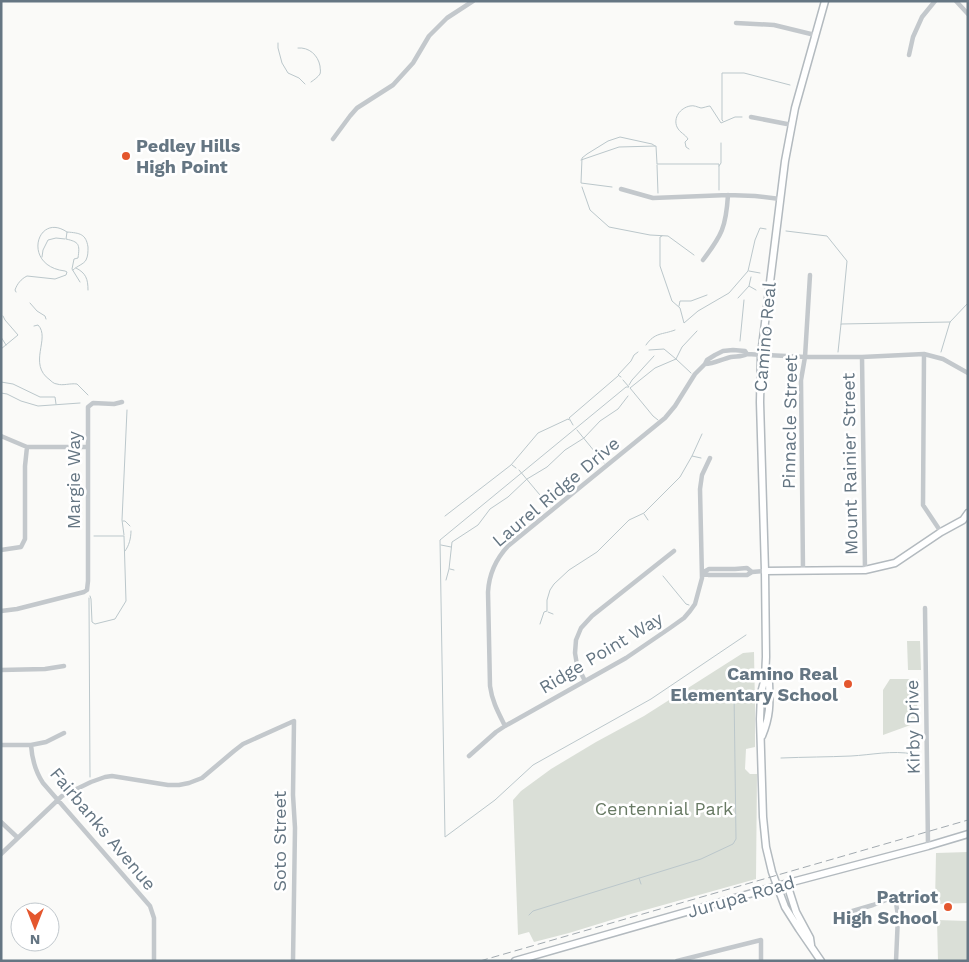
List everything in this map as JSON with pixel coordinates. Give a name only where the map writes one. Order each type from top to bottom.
[{"type":"main road","name":"Camino Real","points":[[820,961],[788,912],[777,886],[766,847],[763,817],[761,740],[769,712],[769,683],[765,678],[765,571],[760,402],[761,355],[785,161],[792,125],[825,1]]},
{"type":"main road","points":[[765,571],[865,570],[895,562],[963,520],[968,513]]},
{"type":"main road","name":"Jurupa Road","points":[[515,961],[968,834]]},
{"type":"main road","points":[[787,884],[796,912],[810,938],[812,948]]},
{"type":"street","points":[[333,139],[357,108],[393,85],[413,63],[430,36],[446,18],[473,1]]},
{"type":"street","points":[[909,55],[913,37],[922,17],[935,1]]},
{"type":"street","points":[[956,1],[968,14]]},
{"type":"street","points":[[736,23],[774,25],[815,35]]},
{"type":"street","points":[[751,117],[792,125]]},
{"type":"street","points":[[621,189],[653,198],[728,195],[780,199]]},
{"type":"street","points":[[703,260],[722,233],[727,214],[728,195]]},
{"type":"street","name":"Pinnacle Street","points":[[803,570],[801,380],[805,357],[810,275]]},
{"type":"street","points":[[722,359],[718,353],[728,350],[745,350],[747,354]]},
{"type":"street","name":"Laurel Ridge Drive","points":[[505,726],[494,705],[490,686],[488,592],[489,581],[500,554],[665,418],[675,406],[695,374],[707,360],[718,353]]},
{"type":"street","points":[[705,364],[747,354],[805,357],[924,354],[942,359],[966,371],[968,366]]},
{"type":"street","points":[[924,354],[924,505],[941,532]]},
{"type":"street","name":"Mount Rainier Street","points":[[862,357],[865,570]]},
{"type":"street","name":"Margie Way","points":[[1,611],[17,609],[87,590],[88,407],[93,403],[114,404],[122,402]]},
{"type":"street","points":[[1,436],[27,447],[88,447]]},
{"type":"street","points":[[1,550],[21,547],[25,539],[25,466],[27,447]]},
{"type":"street","name":"Ridge Point Way","points":[[469,756],[505,726],[626,658],[684,618],[695,604],[701,584],[700,489],[702,475],[710,458]]},
{"type":"street","points":[[585,681],[577,665],[574,653],[576,640],[581,628],[592,616],[674,551]]},
{"type":"street","points":[[702,573],[709,569],[735,568],[747,568],[752,572]]},
{"type":"street","points":[[735,568],[735,575]]},
{"type":"street","points":[[702,573],[709,575],[747,575],[752,572],[765,571]]},
{"type":"street","name":"Kirby Drive","points":[[925,608],[928,846]]},
{"type":"street","points":[[1,670],[45,669],[64,666]]},
{"type":"street","name":"Soto Street","points":[[58,799],[91,782],[112,776],[168,784],[189,783],[202,778],[243,744],[294,721],[293,795],[296,828],[293,961]]},
{"type":"street","points":[[1,745],[31,745],[46,742],[64,733]]},
{"type":"street","name":"Fairbanks Avenue","points":[[31,745],[33,761],[38,776],[43,783],[150,906],[154,918],[154,961]]},
{"type":"street","points":[[1,854],[58,799]]},
{"type":"street","points":[[1,822],[18,838]]},
{"type":"street","points":[[839,915],[873,906],[889,899],[896,903],[898,916],[896,961]]},
{"type":"street","points":[[677,961],[761,940],[761,961]]},
{"type":"green space","points":[[907,641],[920,641],[921,670],[908,670]]},
{"type":"green space","name":"Centennial Park","points":[[754,652],[755,747],[746,749],[745,769],[750,774],[757,774],[756,879],[534,942],[529,932],[518,935],[513,800],[521,791],[551,769],[644,716],[743,653]]},
{"type":"green space","points":[[890,679],[919,679],[916,723],[883,735],[883,690]]},
{"type":"green space","points":[[968,852],[968,903],[935,904],[936,853]]},
{"type":"green space","points":[[937,920],[968,921],[968,961],[938,961]]},
{"type":"waterway","points":[[278,43],[282,63],[288,73],[299,78],[305,84]]},
{"type":"waterway","points":[[298,48],[309,50],[319,62],[320,74],[311,82]]},
{"type":"waterway","points":[[723,121],[722,73],[744,73],[790,85]]},
{"type":"waterway","points":[[689,149],[686,147],[685,142],[688,139],[678,129],[676,124],[678,114],[686,107],[694,106],[701,108],[710,106],[721,123],[735,117],[742,117]]},
{"type":"waterway","points":[[612,187],[581,183],[582,158],[608,141],[620,137],[655,146]]},
{"type":"waterway","points":[[719,166],[721,163],[721,143]]},
{"type":"waterway","points":[[581,160],[619,147],[656,146],[657,164],[719,164],[719,190]]},
{"type":"waterway","points":[[657,165],[658,193]]},
{"type":"waterway","points":[[582,187],[590,210],[609,227],[650,235],[668,236],[694,255]]},
{"type":"waterway","points":[[16,292],[18,284],[27,276],[55,279],[66,275],[67,272],[51,267],[43,260],[38,251],[38,242],[42,234],[48,229],[56,227],[67,232]]},
{"type":"waterway","points":[[662,236],[660,237],[660,266],[672,301],[680,308],[684,323],[698,311],[729,293],[748,271],[755,240],[760,228],[766,229]]},
{"type":"waterway","points":[[786,231],[827,236],[847,261],[841,324]]},
{"type":"waterway","points":[[73,270],[86,260],[88,247],[86,239],[82,235],[67,232],[66,239],[74,241],[79,247],[78,258],[74,259],[72,269],[80,282]]},
{"type":"waterway","points":[[42,257],[48,240],[56,238],[65,239]]},
{"type":"waterway","points":[[76,268],[86,277],[88,290]]},
{"type":"waterway","points":[[749,271],[760,273]]},
{"type":"waterway","points":[[749,286],[751,277]]},
{"type":"waterway","points":[[738,298],[749,286],[756,290]]},
{"type":"waterway","points":[[679,306],[680,301],[691,301],[707,295]]},
{"type":"waterway","points":[[740,341],[744,300]]},
{"type":"waterway","points":[[30,303],[46,319]]},
{"type":"waterway","points":[[941,352],[950,322],[968,303]]},
{"type":"waterway","points":[[1,349],[18,335],[3,316]]},
{"type":"waterway","points":[[838,352],[841,324],[950,322]]},
{"type":"waterway","points":[[34,326],[38,325],[41,330],[40,366],[43,374],[56,384],[77,384],[88,395]]},
{"type":"waterway","points":[[646,345],[656,336],[675,330]]},
{"type":"waterway","points":[[691,373],[676,359],[682,347],[697,331]]},
{"type":"waterway","points":[[1,337],[6,345]]},
{"type":"waterway","points":[[649,350],[664,349],[676,359],[655,368],[630,388],[658,420]]},
{"type":"waterway","points":[[621,377],[618,375],[638,352]]},
{"type":"waterway","points":[[629,385],[654,356]]},
{"type":"waterway","points":[[573,425],[569,418],[618,376]]},
{"type":"waterway","points":[[623,380],[629,387],[626,387],[440,540],[445,837],[495,800],[533,765],[651,699],[746,635]]},
{"type":"waterway","points":[[1,382],[13,384],[40,397],[55,397],[56,404]]},
{"type":"waterway","points":[[1,393],[38,406],[80,403]]},
{"type":"waterway","points":[[446,580],[452,542],[478,525],[490,509],[508,497],[527,479],[547,467],[565,450],[584,438],[600,421],[618,409],[628,396]]},
{"type":"waterway","points":[[124,535],[122,520],[127,410]]},
{"type":"waterway","points":[[445,516],[511,465],[538,433],[569,420]]},
{"type":"waterway","points":[[577,430],[604,463]]},
{"type":"waterway","points":[[701,458],[692,456],[702,434]]},
{"type":"waterway","points":[[540,624],[544,612],[547,611],[547,600],[554,584],[569,570],[597,552],[629,520],[644,513],[680,477],[692,456]]},
{"type":"waterway","points":[[512,465],[516,468]]},
{"type":"waterway","points":[[519,470],[550,507]]},
{"type":"waterway","points":[[644,514],[648,520]]},
{"type":"waterway","points":[[123,521],[130,526]]},
{"type":"waterway","points":[[125,551],[130,542],[131,531]]},
{"type":"waterway","points":[[90,596],[92,622],[95,624],[115,619],[126,601],[124,536],[94,536]]},
{"type":"waterway","points":[[441,545],[451,547]]},
{"type":"waterway","points":[[450,569],[454,570]]},
{"type":"waterway","points":[[663,576],[686,604],[689,605]]},
{"type":"waterway","points":[[89,598],[90,777]]},
{"type":"waterway","points":[[548,612],[553,614]]},
{"type":"waterway","points":[[529,915],[533,911],[701,859],[733,844],[736,839],[734,691]]},
{"type":"waterway","points":[[781,758],[889,753],[913,754]]},
{"type":"waterway","points":[[639,878],[641,884]]},
{"type":"railway","points":[[480,961],[968,820]]},
{"type":"place","name":"Pedley Hills High Point","points":[[126,156]]},
{"type":"place","name":"Camino Real Elementary School","points":[[848,684]]},
{"type":"place","name":"Patriot High School","points":[[948,907]]}]
